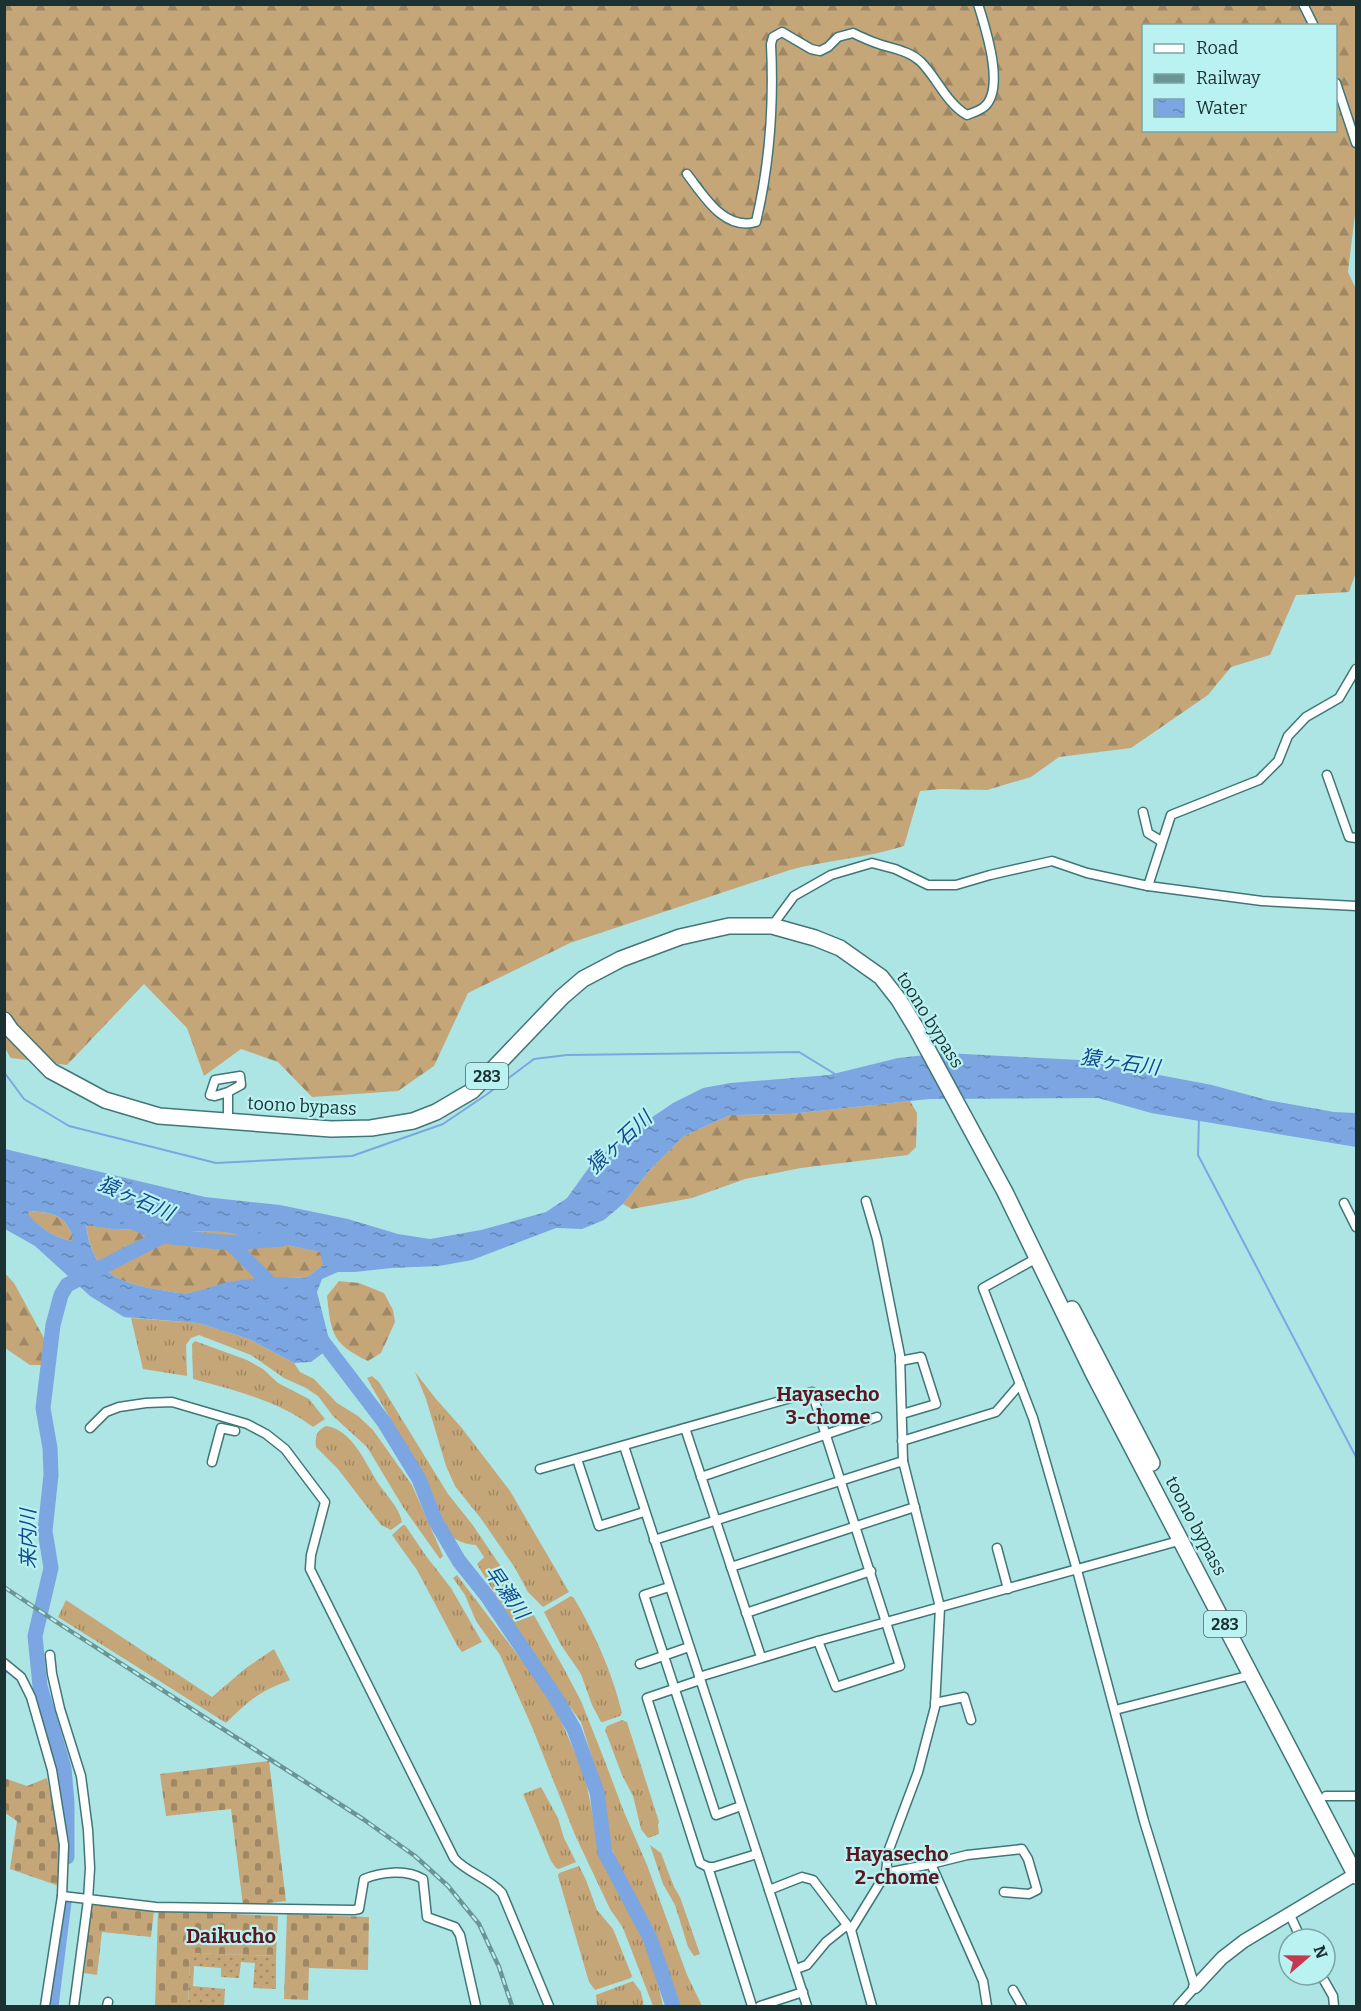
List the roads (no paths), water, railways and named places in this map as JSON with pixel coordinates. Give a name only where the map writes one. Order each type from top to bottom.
[{"type":"highway","name":"toono bypass","points":[[4,1020],[51,1071],[105,1100],[159,1116],[331,1129],[371,1128],[413,1121],[436,1112],[472,1091],[562,997],[583,979],[621,959],[680,937],[729,926],[772,927],[815,938],[840,948],[880,977],[899,1000],[921,1038],[1005,1192],[1093,1373],[1356,1875]]},
{"type":"highway","name":"toono bypass","points":[[1005,1192],[1014,1204],[1088,1338],[1356,1854]]},
{"type":"street","points":[[687,174],[708,201],[729,220],[747,225],[756,222],[768,161],[772,113],[771,44],[773,37],[782,32],[811,49],[820,51],[838,38],[853,33],[910,54],[921,62],[936,79],[959,110],[967,115],[983,108],[992,96],[994,84],[986,30],[978,4]]},
{"type":"street","points":[[1303,4],[1313,24]]},
{"type":"street","points":[[1337,89],[1356,142]]},
{"type":"street","points":[[1148,886],[1171,815],[1259,780],[1278,761],[1288,736],[1306,717],[1339,698],[1356,669]]},
{"type":"street","points":[[1327,775],[1348,837],[1356,838]]},
{"type":"street","points":[[1143,812],[1148,833],[1161,841]]},
{"type":"street","points":[[772,927],[794,896],[831,875],[872,863],[895,869],[928,885],[956,885],[1052,861],[1088,873],[1148,886],[1262,901],[1356,906]]},
{"type":"street","points":[[228,1092],[228,1121]]},
{"type":"street","points":[[796,1969],[807,1965],[826,1942],[848,1928],[886,1873],[888,1852],[918,1772],[935,1703],[940,1607],[903,1461],[900,1361],[877,1239],[866,1201]]},
{"type":"street","points":[[1344,1203],[1356,1227]]},
{"type":"street","points":[[1036,1258],[983,1288],[1033,1418],[1077,1570],[1144,1821],[1195,1988]]},
{"type":"street","points":[[900,1361],[921,1357],[936,1404],[902,1414]]},
{"type":"street","points":[[902,1441],[996,1412],[1020,1384]]},
{"type":"street","points":[[540,1469],[812,1392],[900,1666],[836,1687],[818,1641]]},
{"type":"street","points":[[90,1428],[106,1412],[119,1407],[172,1402],[247,1424],[266,1434],[290,1456],[325,1502],[311,1555],[310,1569],[454,1858],[461,1866],[493,1883],[502,1893],[549,2007]]},
{"type":"street","points":[[701,1477],[877,1417]]},
{"type":"street","points":[[212,1462],[221,1428],[235,1431]]},
{"type":"street","points":[[685,1428],[761,1657]]},
{"type":"street","points":[[624,1446],[807,2007]]},
{"type":"street","points":[[577,1459],[599,1526],[644,1512]]},
{"type":"street","points":[[654,1540],[903,1461]]},
{"type":"street","points":[[731,1567],[915,1508]]},
{"type":"street","points":[[757,1854],[708,1867],[700,1863],[647,1698],[761,1657],[1182,1540]]},
{"type":"street","points":[[997,1548],[1008,1588]]},
{"type":"street","points":[[746,1613],[870,1571]]},
{"type":"street","points":[[669,1587],[644,1595],[663,1656],[716,1815],[741,1806]]},
{"type":"street","points":[[640,1664],[689,1647]]},
{"type":"street","points":[[50,1655],[60,1709],[81,1776],[88,1830],[90,1868],[88,1900],[74,2007]]},
{"type":"street","points":[[4,1663],[21,1677],[31,1697],[52,1770],[64,1845],[62,1896],[45,2007]]},
{"type":"street","points":[[1114,1710],[1251,1675]]},
{"type":"street","points":[[935,1703],[964,1697],[971,1720]]},
{"type":"street","points":[[1326,1796],[1356,1796]]},
{"type":"street","points":[[886,1873],[967,1855],[1022,1849],[1028,1858],[1037,1890],[1029,1894],[1004,1892]]},
{"type":"street","points":[[931,1864],[983,1981],[987,2007]]},
{"type":"street","points":[[708,1867],[752,2007]]},
{"type":"street","points":[[62,1896],[156,1907],[354,1910],[359,1909],[364,1880],[377,1874],[414,1874],[423,1879],[427,1917],[455,1927],[460,1935],[476,2007]]},
{"type":"street","points":[[1178,2007],[1222,1958],[1244,1941],[1356,1875]]},
{"type":"street","points":[[769,1890],[801,1877],[813,1880],[848,1928],[872,2007]]},
{"type":"street","points":[[1290,1915],[1296,1927]]},
{"type":"street","points":[[1328,1987],[1333,1996],[1334,2007]]},
{"type":"street","points":[[1013,1990],[1022,2007]]},
{"type":"street","points":[[760,2007],[803,1992]]},
{"type":"water","points":[[944,1053],[1080,1060],[1212,1085],[1267,1100],[1334,1112],[1356,1113],[1356,1147],[1151,1113],[1098,1098],[929,1099],[790,1114],[730,1115],[684,1136],[649,1171],[623,1204],[604,1220],[582,1229],[556,1228],[472,1260],[439,1266],[338,1272],[322,1279],[317,1292],[331,1347],[311,1362],[294,1363],[249,1339],[198,1323],[124,1317],[90,1296],[35,1246],[5,1229],[5,1149],[205,1197],[280,1205],[348,1219],[398,1234],[430,1239],[481,1230],[546,1212],[567,1198],[593,1162],[629,1133],[673,1103],[703,1088],[730,1083],[829,1075],[898,1058]],"holes":[[[29,1211],[51,1214],[61,1219],[66,1223],[73,1237],[71,1241],[42,1228],[28,1214]],[[86,1225],[112,1229],[224,1232],[320,1252],[323,1265],[306,1278],[248,1279],[198,1291],[178,1293],[131,1284],[109,1272],[94,1254]]]},
{"type":"waterway","points":[[4,1072],[24,1099],[69,1126],[216,1163],[352,1156],[443,1124],[534,1059],[567,1055],[799,1052],[835,1074]]},
{"type":"waterway","points":[[1199,1118],[1198,1155],[1356,1457]]},
{"type":"waterway","name":"猿ヶ石川","points":[[131,1221],[163,1236],[230,1243],[283,1239]]},
{"type":"waterway","name":"来内川","points":[[67,1857],[67,1803],[64,1768],[40,1686],[35,1636],[51,1568],[45,1531],[51,1475],[50,1448],[43,1408],[53,1325],[61,1295],[67,1285],[163,1236]]},
{"type":"waterway","name":"早瀬川","points":[[230,1243],[277,1290]]},
{"type":"waterway","name":"早瀬川","points":[[317,1334],[384,1422],[419,1479],[435,1520],[459,1561],[487,1596],[556,1698],[574,1729],[597,1792],[605,1853],[650,1938],[673,2006]]},
{"type":"waterway","name":"来内川","points":[[51,2006],[64,1902]]},
{"type":"railway","points":[[4,1587],[363,1819],[415,1856],[448,1886],[479,1924],[499,1967],[512,2006]]},
{"type":"district","name":"Hayasecho 3-chome","points":[[828,1406]]},
{"type":"district","name":"Hayasecho 2-chome","points":[[897,1866]]},
{"type":"district","name":"Daikucho","points":[[231,1936]]}]
